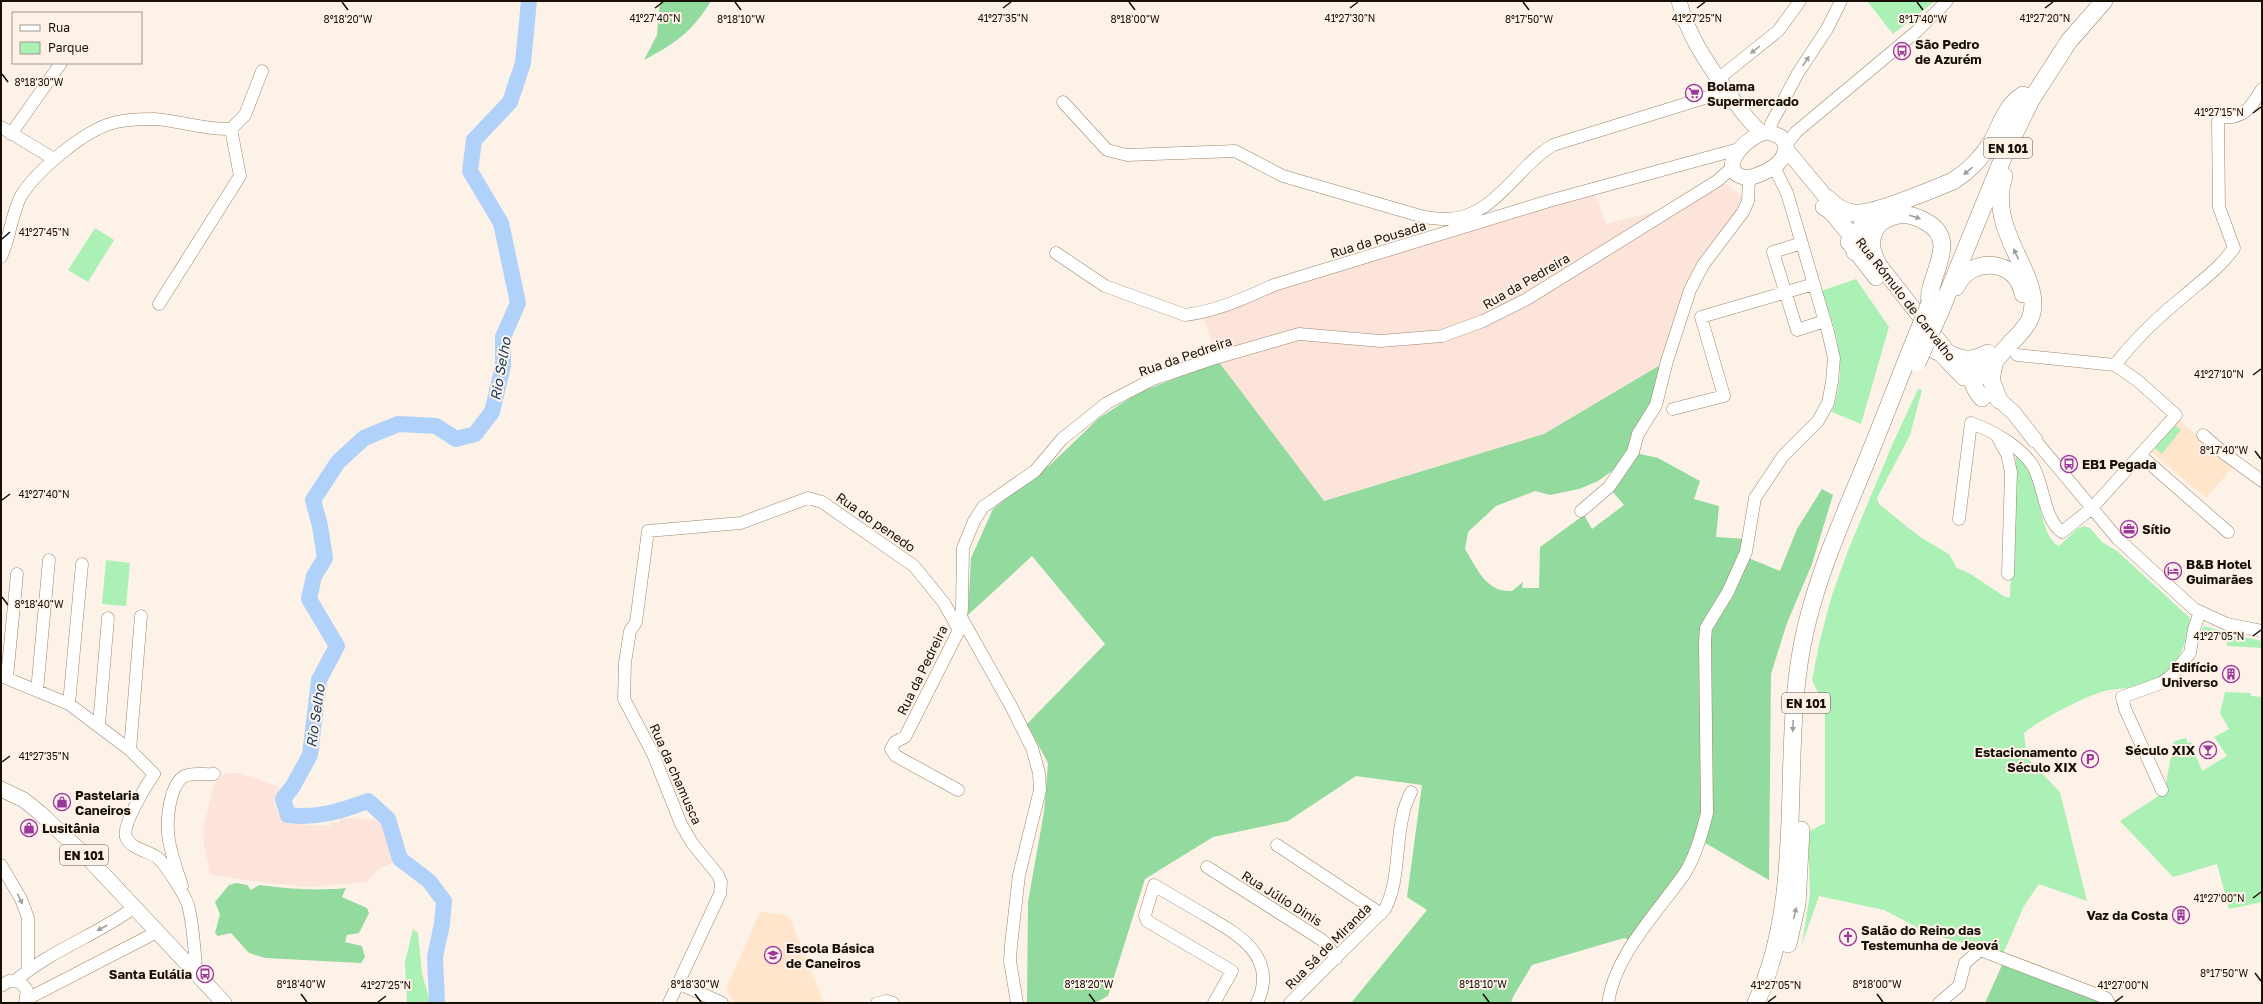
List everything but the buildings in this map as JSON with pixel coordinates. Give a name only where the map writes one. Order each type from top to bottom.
[{"type":"highway","name":"EN 101","points":[[1935,307],[2010,119],[2023,95],[2062,35],[2091,1]]},
{"type":"highway","name":"EN 101","points":[[1756,1003],[1768,976],[1777,943],[1785,896],[1790,835],[1794,704],[1801,647],[1811,599],[1935,307],[2031,100],[2069,41],[2104,1]]},
{"type":"highway","points":[[1825,203],[1849,233],[1855,235],[1864,234],[1883,215],[1962,175],[1986,151],[2013,101],[2023,95]]},
{"type":"highway","points":[[1940,351],[1962,360],[1992,357],[2025,326],[2032,310],[2032,292],[2029,282],[2005,231],[2000,210],[2001,184],[2008,164],[2006,153]]},
{"type":"highway","points":[[1825,203],[1854,214],[1893,216],[1908,215],[1930,224],[1938,234],[1941,252],[1938,271],[1928,294],[1935,307],[1947,305],[1964,273],[1973,267],[1985,264],[1998,266],[2014,276],[2022,289],[2022,310],[1980,376],[1972,378],[1964,377],[1940,351]]},
{"type":"highway","points":[[1877,262],[1873,253],[1871,239],[1883,215]]},
{"type":"highway","points":[[1855,235],[1855,252]]},
{"type":"highway","points":[[1992,357],[1991,380],[1999,400]]},
{"type":"highway","name":"EN 101","points":[[1768,1003],[1780,976],[1797,904],[1807,685],[1818,620],[1836,563],[1913,358]]},
{"type":"highway","points":[[1972,378],[1976,390],[1982,398]]},
{"type":"main road","name":"Rua Rómulo de Carvalho","points":[[1679,1],[1690,35],[1703,58],[1723,85],[1825,203],[1855,252],[1940,351]]},
{"type":"main road","points":[[1739,162],[1774,144]]},
{"type":"main road","points":[[1739,162],[1774,144]]},
{"type":"main road","name":"Rua Rómulo de Carvalho","points":[[1855,235],[1877,262],[1940,351],[1957,378],[1982,398],[2009,416],[2035,440]]},
{"type":"main road","name":"Rua Rómulo de Carvalho","points":[[1972,378],[2020,419],[2035,440]]},
{"type":"main road","name":"EN 101","points":[[1,789],[24,800],[40,813],[135,907],[224,1003]]},
{"type":"street","points":[[1063,102],[1107,150],[1127,155],[1235,151],[1283,176],[1424,217],[1447,219],[1468,214],[1486,206],[1542,152],[1554,145],[1723,85],[1778,31],[1800,1]]},
{"type":"street","points":[[1608,1003],[1619,971],[1634,942],[1686,871],[1700,840],[1708,813],[1706,628],[1728,592],[1746,552],[1755,498],[1761,486],[1783,456],[1818,421],[1828,403],[1834,358],[1774,144],[1771,124],[1798,73],[1827,29],[1841,1]]},
{"type":"street","points":[[1774,144],[1796,132],[1918,31],[1947,1]]},
{"type":"street","points":[[54,159],[6,131],[60,64]]},
{"type":"street","points":[[1,257],[21,197],[36,176],[54,159],[78,142],[112,123],[156,119],[215,129],[231,129],[245,115],[262,71]]},
{"type":"street","points":[[2115,365],[2131,344],[2164,312],[2226,260],[2234,248],[2219,207],[2218,121],[2223,117],[2242,114],[2251,107],[2262,88]]},
{"type":"street","points":[[159,304],[240,176],[231,129]]},
{"type":"street","name":"Rua da Pousada","points":[[1056,253],[1105,286],[1185,315],[1198,313],[1236,302],[1274,284],[1549,201],[1718,153],[1739,162]]},
{"type":"street","points":[[1581,511],[1609,487],[1633,452],[1638,434],[1656,405],[1667,361],[1690,290],[1703,265],[1743,212],[1748,201],[1739,162]]},
{"type":"street","name":"Rua da Pedreira","points":[[958,790],[896,756],[891,749],[895,742],[905,737],[959,630],[961,617],[963,548],[974,521],[984,507],[1035,471],[1062,439],[1107,403],[1153,379],[1212,359],[1299,334],[1381,341],[1442,336],[1483,321],[1527,299],[1717,181],[1739,162]]},
{"type":"street","points":[[1802,243],[1773,252],[1797,330],[1824,321]]},
{"type":"street","points":[[1673,410],[1724,396],[1701,317],[1814,284]]},
{"type":"street","points":[[1959,519],[1971,423],[1988,429],[2020,451],[2032,466],[2039,480],[2051,520],[2056,528],[2062,532],[2092,508],[2141,456],[2176,415],[2138,381],[2115,365],[2017,356]]},
{"type":"street","points":[[1997,435],[2007,454],[2011,472],[2008,574]]},
{"type":"street","points":[[2203,435],[2225,454],[2262,481]]},
{"type":"street","name":"Rua Rómulo de Carvalho","points":[[2035,440],[2117,538],[2194,609],[2226,624],[2262,631]]},
{"type":"street","points":[[2141,456],[2228,532]]},
{"type":"street","name":"Rua do penedo","points":[[636,622],[648,530],[741,523],[808,498],[822,502],[914,566],[944,603],[959,630]]},
{"type":"street","points":[[37,691],[49,560]]},
{"type":"street","points":[[69,704],[82,564]]},
{"type":"street","points":[[17,574],[4,677],[69,704],[130,750],[154,774],[139,798],[126,836],[133,844],[158,858],[188,904]]},
{"type":"street","points":[[2162,790],[2125,708],[2122,697],[2161,683],[2172,675],[2190,653],[2194,629],[2200,612]]},
{"type":"street","points":[[130,750],[141,616]]},
{"type":"street","points":[[961,617],[1011,706],[1032,748],[1039,773],[1040,790],[1019,875],[1010,945],[1010,960],[1017,1003]]},
{"type":"street","points":[[98,725],[108,618]]},
{"type":"street","name":"Rua da chamusca","points":[[636,622],[630,631],[625,663],[624,699],[656,760],[681,824],[692,843],[709,862],[721,882],[720,894],[678,983]]},
{"type":"street","points":[[197,975],[188,904],[168,843],[166,823],[169,806],[175,787],[182,777],[188,775],[214,774]]},
{"type":"street","name":"Rua Sá de Miranda","points":[[1296,1001],[1381,914],[1390,899],[1403,815],[1411,792]]},
{"type":"street","points":[[1278,845],[1381,914]]},
{"type":"street","points":[[1,865],[22,899],[28,918],[28,970]]},
{"type":"street","name":"Rua Júlio Dinis","points":[[1207,867],[1322,940],[1329,947],[1336,959]]},
{"type":"street","points":[[1214,1003],[1232,971],[1147,921],[1145,915],[1154,885],[1235,932],[1247,942],[1257,955],[1262,971],[1262,985],[1256,1003]]},
{"type":"street","points":[[15,981],[28,970],[118,919],[135,907]]},
{"type":"street","points":[[1,986],[10,981],[15,981],[24,986],[26,1001],[157,932]]},
{"type":"street","points":[[1939,1003],[1959,986],[1966,962],[1980,950],[2106,998],[2109,1003]]},
{"type":"street","points":[[669,1003],[678,983],[722,1003]]},
{"type":"street","points":[[876,1003],[887,1001],[893,1003]]},
{"type":"shaded area","points":[[1721,180],[1748,201],[1703,265],[1667,361],[1544,434],[1323,501],[1217,358],[1202,312],[1593,188],[1606,224],[1678,206]]},
{"type":"shaded area","points":[[2169,412],[2233,467],[2206,498],[2142,444]]},
{"type":"shaded area","points":[[225,773],[239,773],[280,787],[274,803],[277,812],[290,824],[330,826],[330,822],[340,823],[340,817],[383,821],[389,830],[396,861],[379,869],[367,882],[309,887],[245,880],[210,874],[202,832],[214,785]]},
{"type":"shaded area","name":"Escola Básica de Caneiros","points":[[760,912],[781,914],[788,917],[791,921],[824,1003],[734,1003],[726,989]]},
{"type":"green space","points":[[660,1],[711,1],[690,29],[674,42],[644,60],[657,35]]},
{"type":"green space","points":[[1867,1],[1935,1],[1893,34]]},
{"type":"green space","points":[[95,228],[114,240],[88,282],[68,270]]},
{"type":"green space","points":[[1856,279],[1889,327],[1861,424],[1832,412],[1837,395],[1839,380],[1839,351],[1832,322],[1821,291]]},
{"type":"green space","points":[[1667,361],[1657,394],[1626,461],[1598,481],[1579,489],[1550,495],[1535,491],[1496,506],[1468,532],[1465,549],[1483,578],[1495,588],[1503,591],[1512,591],[1523,582],[1522,588],[1539,588],[1540,547],[1584,515],[1592,529],[1624,505],[1612,491],[1636,453],[1658,458],[1700,481],[1694,499],[1719,506],[1716,537],[1746,539],[1746,557],[1780,571],[1797,529],[1822,489],[1833,495],[1812,564],[1787,623],[1771,674],[1769,880],[1700,840],[1634,942],[1624,938],[1532,965],[1511,1003],[1351,1003],[1427,910],[1407,897],[1422,785],[1356,776],[1288,821],[1213,837],[1145,879],[1108,996],[1095,1003],[1027,1003],[1028,902],[1044,812],[1048,763],[1027,724],[1105,644],[1032,556],[968,615],[971,558],[993,509],[1050,465],[1099,418],[1140,392],[1219,362],[1324,501],[1544,434]]},
{"type":"green space","points":[[1918,389],[1922,390],[1910,435],[1877,498],[1879,504],[1920,537],[1949,554],[1957,568],[1969,573],[2005,597],[2010,597],[2016,453],[2028,470],[2034,482],[2045,527],[2049,536],[2054,542],[2059,546],[2077,529],[2084,526],[2090,528],[2102,542],[2117,551],[2190,618],[2184,646],[2179,656],[2173,666],[2155,680],[2127,688],[2100,692],[2052,715],[2024,733],[2026,751],[2030,761],[2060,792],[2087,901],[2039,884],[2024,906],[2003,954],[1930,934],[1884,910],[1819,896],[1802,944],[1810,894],[1808,832],[1825,823],[1825,708],[1812,680],[1820,640],[1832,595],[1849,548],[1893,443]]},
{"type":"green space","points":[[2167,418],[2181,430],[2162,454],[2147,442]]},
{"type":"green space","points":[[106,560],[130,563],[126,606],[102,604]]},
{"type":"green space","points":[[2204,626],[2221,631],[2221,637],[2199,635]]},
{"type":"green space","points":[[2227,633],[2262,641],[2262,648],[2227,646]]},
{"type":"green space","points":[[2225,692],[2251,693],[2251,696],[2262,697],[2262,902],[2229,909],[2217,864],[2173,877],[2120,821],[2157,797],[2165,788],[2174,741],[2186,738],[2188,743],[2191,742],[2202,771],[2227,756],[2214,737],[2229,729],[2220,713]]},
{"type":"green space","points":[[236,883],[247,885],[251,890],[259,885],[302,889],[346,888],[342,897],[367,908],[369,913],[359,933],[347,935],[345,942],[362,946],[365,957],[361,963],[265,958],[249,953],[231,933],[218,936],[215,933],[220,914],[215,902],[229,885]]},
{"type":"green space","points":[[413,929],[418,933],[422,973],[430,1003],[407,1003],[405,962]]},
{"type":"green space","points":[[2003,963],[2100,1001],[2102,1003],[1985,1003]]},
{"type":"waterway","name":"Rio Selho","points":[[437,1003],[435,957],[442,924],[444,901],[429,881],[400,859],[388,819],[368,801],[348,808],[318,815],[288,815],[283,799],[293,786],[310,755],[319,680],[337,646],[309,599],[314,576],[325,558],[320,526],[313,500],[338,462],[364,438],[398,424],[436,426],[456,439],[475,434],[492,412],[503,366],[503,337],[518,303],[501,223],[470,171],[474,140],[510,102],[523,63],[529,1]]},
{"type":"place","name":"São Pedro de Azurém","points":[[1902,51]]},
{"type":"place","name":"Bolama Supermercado","points":[[1694,93]]},
{"type":"place","name":"EB1 Pegada","points":[[2069,464]]},
{"type":"place","name":"Sítio","points":[[2129,529]]},
{"type":"place","name":"B&B Hotel Guimarães","points":[[2173,571]]},
{"type":"place","name":"Edifício Universo","points":[[2231,674]]},
{"type":"place","name":"Século XIX","points":[[2208,750]]},
{"type":"place","name":"Estacionamento Século XIX","points":[[2090,759]]},
{"type":"place","name":"Pastelaria Caneiros","points":[[62,802]]},
{"type":"place","name":"Lusitânia","points":[[29,828]]},
{"type":"place","name":"Vaz da Costa","points":[[2181,915]]},
{"type":"place","name":"Salão do Reino das Testemunha de Jeová","points":[[1848,937]]},
{"type":"place","name":"Escola Básica de Caneiros","points":[[773,955]]},
{"type":"place","name":"Santa Eulália","points":[[205,974]]}]
